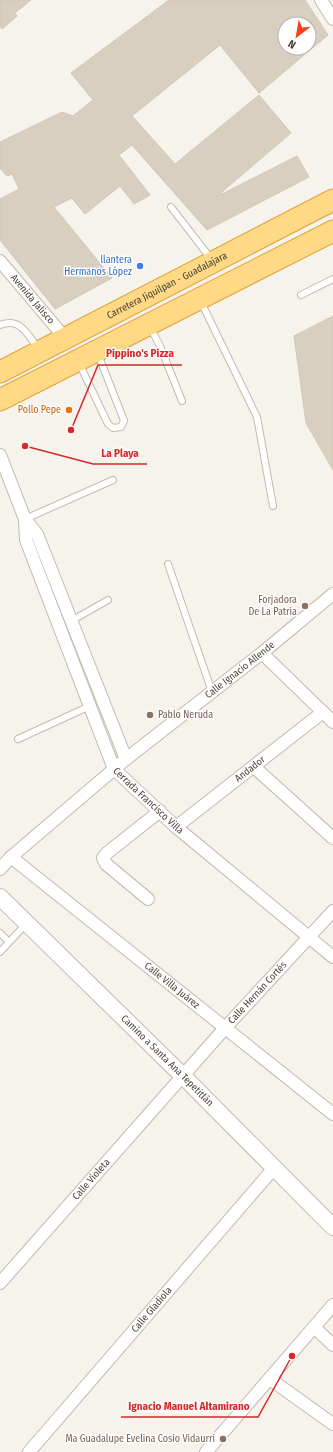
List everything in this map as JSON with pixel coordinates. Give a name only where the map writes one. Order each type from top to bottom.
[{"type":"highway","name":"Carretera Jiquilpan - Guadalajara","points":[[0,372],[333,200]]},
{"type":"highway","points":[[0,400],[333,231]]},
{"type":"street","points":[[321,0],[333,19]]},
{"type":"street","name":"Avenida Jalisco","points":[[0,261],[65,338]]},
{"type":"street","name":"Cerrada Francisco Villa","points":[[0,455],[25,519],[37,534],[126,759]]},
{"type":"street","name":"Cerrada Francisco Villa","points":[[25,519],[26,540],[114,769],[176,827],[333,957]]},
{"type":"street","name":"Calle Ignacio Allende","points":[[0,869],[11,857],[126,759],[212,692],[333,594]]},
{"type":"street","points":[[262,652],[333,722]]},
{"type":"street","name":"Andador","points":[[176,827],[323,712]]},
{"type":"street","points":[[254,767],[333,838]]},
{"type":"street","points":[[148,899],[106,864],[103,858],[107,853],[160,811]]},
{"type":"street","name":"Calle Villa Juárez","points":[[11,857],[333,1114]]},
{"type":"street","name":"Camino a Santa Ana Tepetitlán","points":[[0,897],[183,1076],[333,1226]]},
{"type":"street","name":"Calle Hernán Cortés","points":[[183,1076],[225,1028],[333,911]]},
{"type":"street","name":"Calle Violeta","points":[[0,1283],[183,1076]]},
{"type":"street","name":"Calle Gladiola","points":[[29,1452],[274,1168]]},
{"type":"street","points":[[206,1452],[333,1305]]},
{"type":"street","points":[[314,1328],[333,1345]]},
{"type":"street","points":[[270,1378],[333,1424]]},
{"type":"lane","points":[[171,207],[213,262]]},
{"type":"lane","points":[[301,295],[333,279]]},
{"type":"lane","points":[[199,299],[257,418],[273,506]]},
{"type":"lane","points":[[0,325],[8,322],[16,323],[26,332],[40,351]]},
{"type":"lane","points":[[148,324],[160,346],[182,400]]},
{"type":"lane","points":[[78,360],[108,424],[113,428],[121,427],[124,421],[97,351]]},
{"type":"lane","points":[[25,519],[113,480]]},
{"type":"lane","points":[[168,564],[212,692]]},
{"type":"lane","points":[[71,621],[108,600]]},
{"type":"lane","points":[[18,739],[90,706]]},
{"type":"lane","points":[[0,952],[26,924]]},
{"type":"lane","points":[[0,933],[9,942]]},
{"type":"building","points":[[0,0],[31,0],[15,13],[17,16],[2,29],[0,26]]},
{"type":"building","points":[[169,0],[305,0],[316,16],[277,16],[277,56],[303,56],[259,93],[220,45],[132,116],[175,164],[259,95],[291,133],[216,197],[297,156],[309,177],[207,230],[132,145],[119,155],[150,195],[134,204],[120,186],[85,214],[72,198],[54,207],[112,278],[55,309],[0,240],[0,199],[19,189],[12,174],[7,176],[0,168],[0,142],[62,112],[73,116],[93,100],[71,73]]},
{"type":"building","points":[[317,18],[328,35],[317,44]]},
{"type":"building","points":[[333,316],[333,470],[306,423],[294,336]]},
{"type":"place","name":"llantera Hermanos López","points":[[140,266]]},
{"type":"place","name":"Pollo Pepe","points":[[69,410]]},
{"type":"place","name":"Pippino's Pizza","points":[[71,430]]},
{"type":"place","name":"La Playa","points":[[25,446]]},
{"type":"place","name":"Forjadora De La Patria","points":[[305,606]]},
{"type":"place","name":"Pablo Neruda","points":[[150,715]]},
{"type":"place","name":"Ignacio Manuel Altamirano","points":[[292,1356]]},
{"type":"place","name":"Ma Guadalupe Evelina Cosio Vidaurri","points":[[223,1439]]}]
